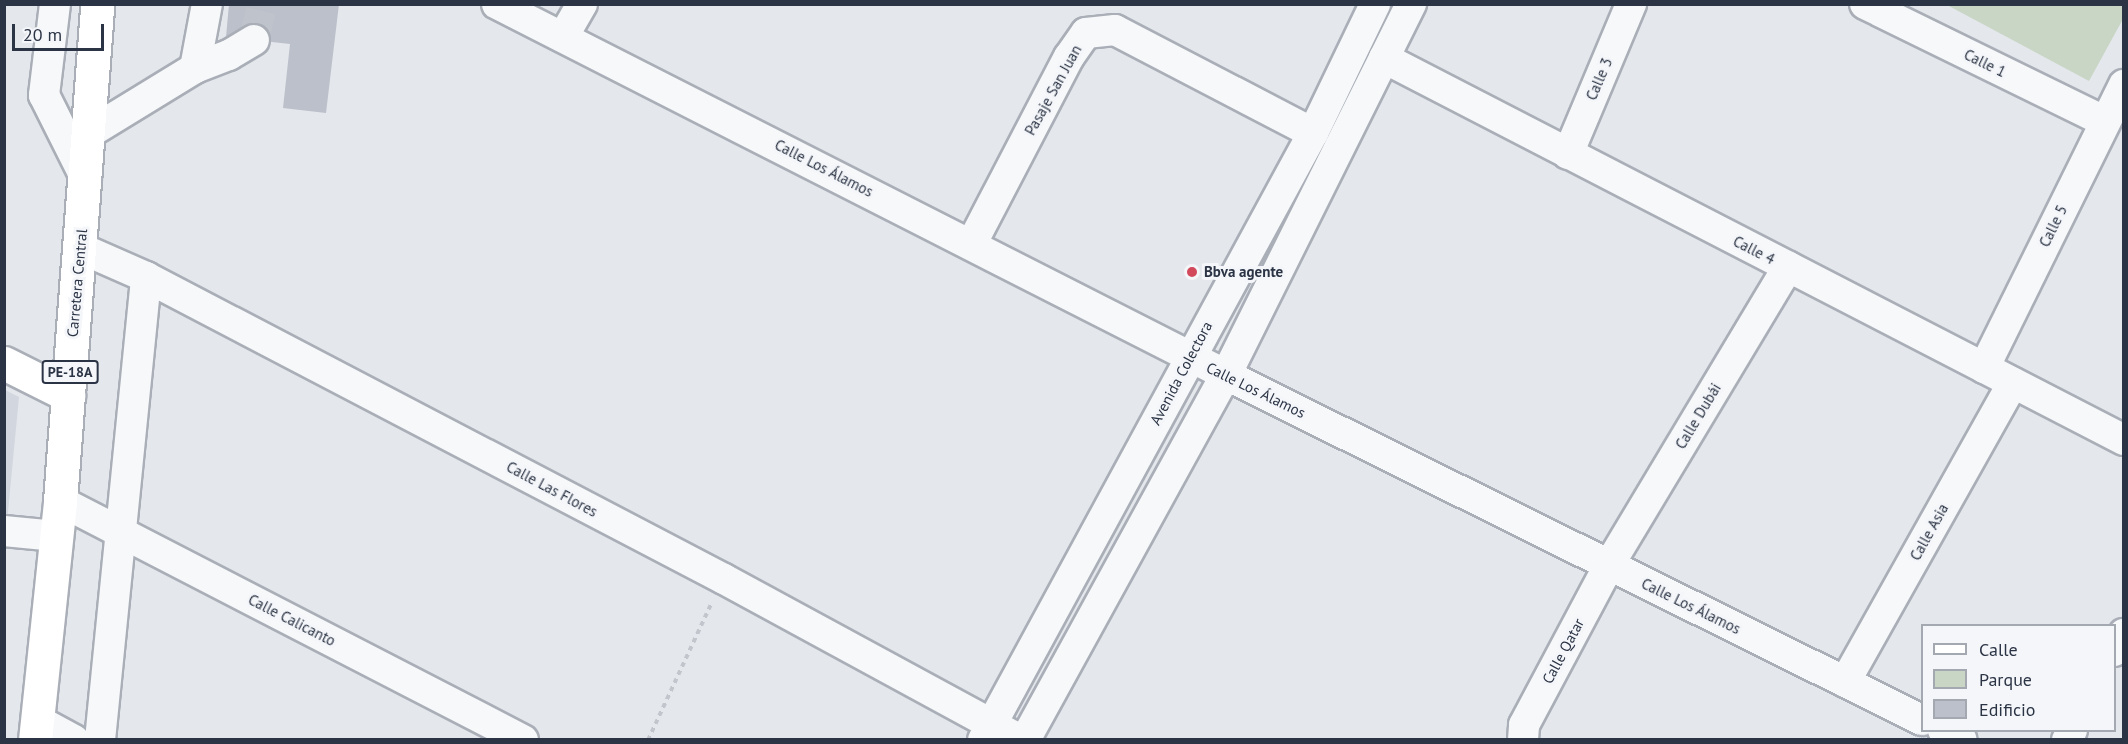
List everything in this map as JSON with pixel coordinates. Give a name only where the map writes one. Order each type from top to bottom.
[{"type":"main road","name":"Carretera Central","points":[[36,730],[60,501],[86,178],[97,4]]},
{"type":"main road","points":[[4,363],[68,395]]},
{"type":"street","points":[[55,4],[45,95],[86,178]]},
{"type":"street","points":[[195,68],[207,4]]},
{"type":"street","name":"Calle Los Álamos","points":[[496,4],[972,243],[1189,357],[1921,719]]},
{"type":"street","points":[[563,37],[582,4]]},
{"type":"street","name":"Avenida Colectora","points":[[988,731],[1189,357],[1313,133],[1375,4]]},
{"type":"street","points":[[1025,740],[1226,375],[1411,4]]},
{"type":"street","name":"Calle 3","points":[[1568,154],[1630,4]]},
{"type":"street","name":"Calle 1","points":[[1865,4],[2104,121]]},
{"type":"street","name":"Pasaje San Juan","points":[[972,243],[1069,57],[1086,33],[1115,30],[1313,133]]},
{"type":"street","points":[[89,133],[195,68],[229,55],[254,40]]},
{"type":"street","name":"Calle 4","points":[[1384,58],[2124,440]]},
{"type":"street","name":"Calle 5","points":[[1984,368],[2104,121],[2124,85]]},
{"type":"street","name":"Calle Las Flores","points":[[80,248],[146,277],[724,579],[988,731],[1020,740]]},
{"type":"street","name":"Calle Dubái","points":[[1609,565],[1788,267]]},
{"type":"street","points":[[100,740],[123,532],[146,277]]},
{"type":"street","name":"Calle Asia","points":[[1845,682],[2013,383]]},
{"type":"street","name":"Calle Calicanto","points":[[60,501],[123,532],[505,735]]},
{"type":"street","points":[[4,531],[56,536]]},
{"type":"street","name":"Calle Qatar","points":[[1522,740],[1524,725],[1609,565]]},
{"type":"street","points":[[2116,649],[2124,634]]},
{"type":"street","points":[[36,730],[74,740]]},
{"type":"street","points":[[1947,732],[1962,740]]},
{"type":"path","points":[[648,740],[724,579]]},
{"type":"shaded area","points":[[5,390],[19,397],[5,543]]},
{"type":"green space","points":[[1947,5],[2123,5],[2123,19],[2089,81]]},
{"type":"building","points":[[229,4],[339,4],[326,113],[283,108],[290,44],[226,37]]},
{"type":"tunnel","points":[[254,40],[262,4]]},
{"type":"place","name":"Bbva agente","points":[[1192,272]]}]
